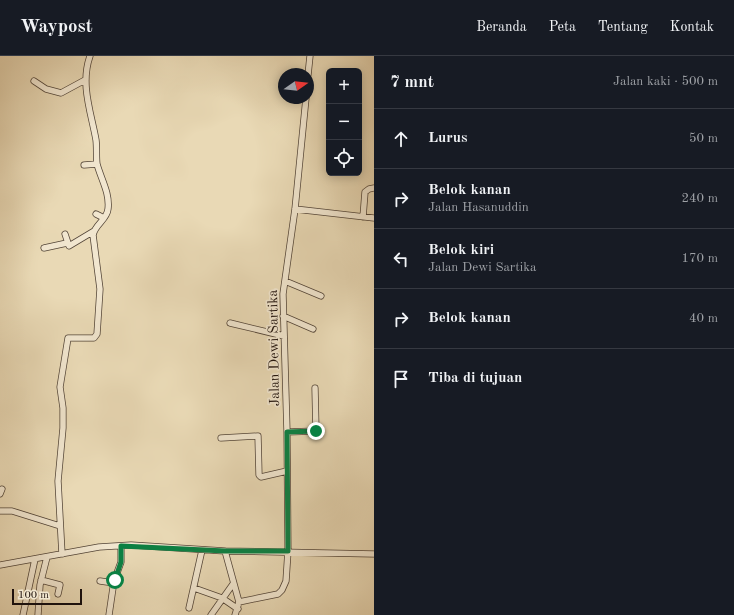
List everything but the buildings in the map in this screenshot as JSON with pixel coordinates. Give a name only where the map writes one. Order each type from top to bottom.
[{"type":"street","points":[[44,248],[67,243],[71,245],[94,231],[104,218],[108,209],[107,198],[97,164],[96,144],[85,80],[90,56]]},
{"type":"street","points":[[309,68],[310,56]]},
{"type":"street","points":[[34,81],[46,89],[61,93],[85,80]]},
{"type":"street","name":"Jalan Dewi Sartika","points":[[239,602],[275,595],[282,590],[286,581],[288,551],[287,432],[283,294],[295,208],[305,104]]},
{"type":"street","points":[[84,165],[97,164]]},
{"type":"street","points":[[363,217],[365,192],[366,190],[374,188]]},
{"type":"street","points":[[295,208],[374,218]]},
{"type":"street","points":[[96,214],[104,218]]},
{"type":"street","points":[[62,554],[58,481],[63,411],[60,387],[68,338],[94,338],[97,334],[100,289],[94,231]]},
{"type":"street","points":[[65,234],[67,243]]},
{"type":"street","points":[[285,281],[321,296]]},
{"type":"street","points":[[283,316],[313,329]]},
{"type":"street","points":[[230,323],[284,336]]},
{"type":"street","points":[[287,432],[316,431],[315,388]]},
{"type":"street","points":[[221,438],[258,436],[259,475],[261,477],[287,471]]},
{"type":"street","points":[[0,511],[12,511],[60,526]]},
{"type":"street","points":[[0,565],[99,547],[121,546],[225,551],[288,551],[374,554]]},
{"type":"street","points":[[109,615],[114,583],[121,562],[121,546]]},
{"type":"street","points":[[189,608],[202,550]]},
{"type":"street","points":[[225,551],[239,602],[237,612]]},
{"type":"street","points":[[38,615],[41,580],[47,557]]},
{"type":"street","points":[[23,615],[35,559]]},
{"type":"street","points":[[41,580],[60,584],[58,594]]},
{"type":"street","points":[[100,581],[114,583]]},
{"type":"street","points":[[211,615],[233,584]]},
{"type":"street","points":[[194,588],[222,598],[237,612]]},
{"type":"route","points":[[115,580],[118,575],[121,562],[121,546],[131,545],[225,551],[288,551],[287,432],[316,431]]}]
